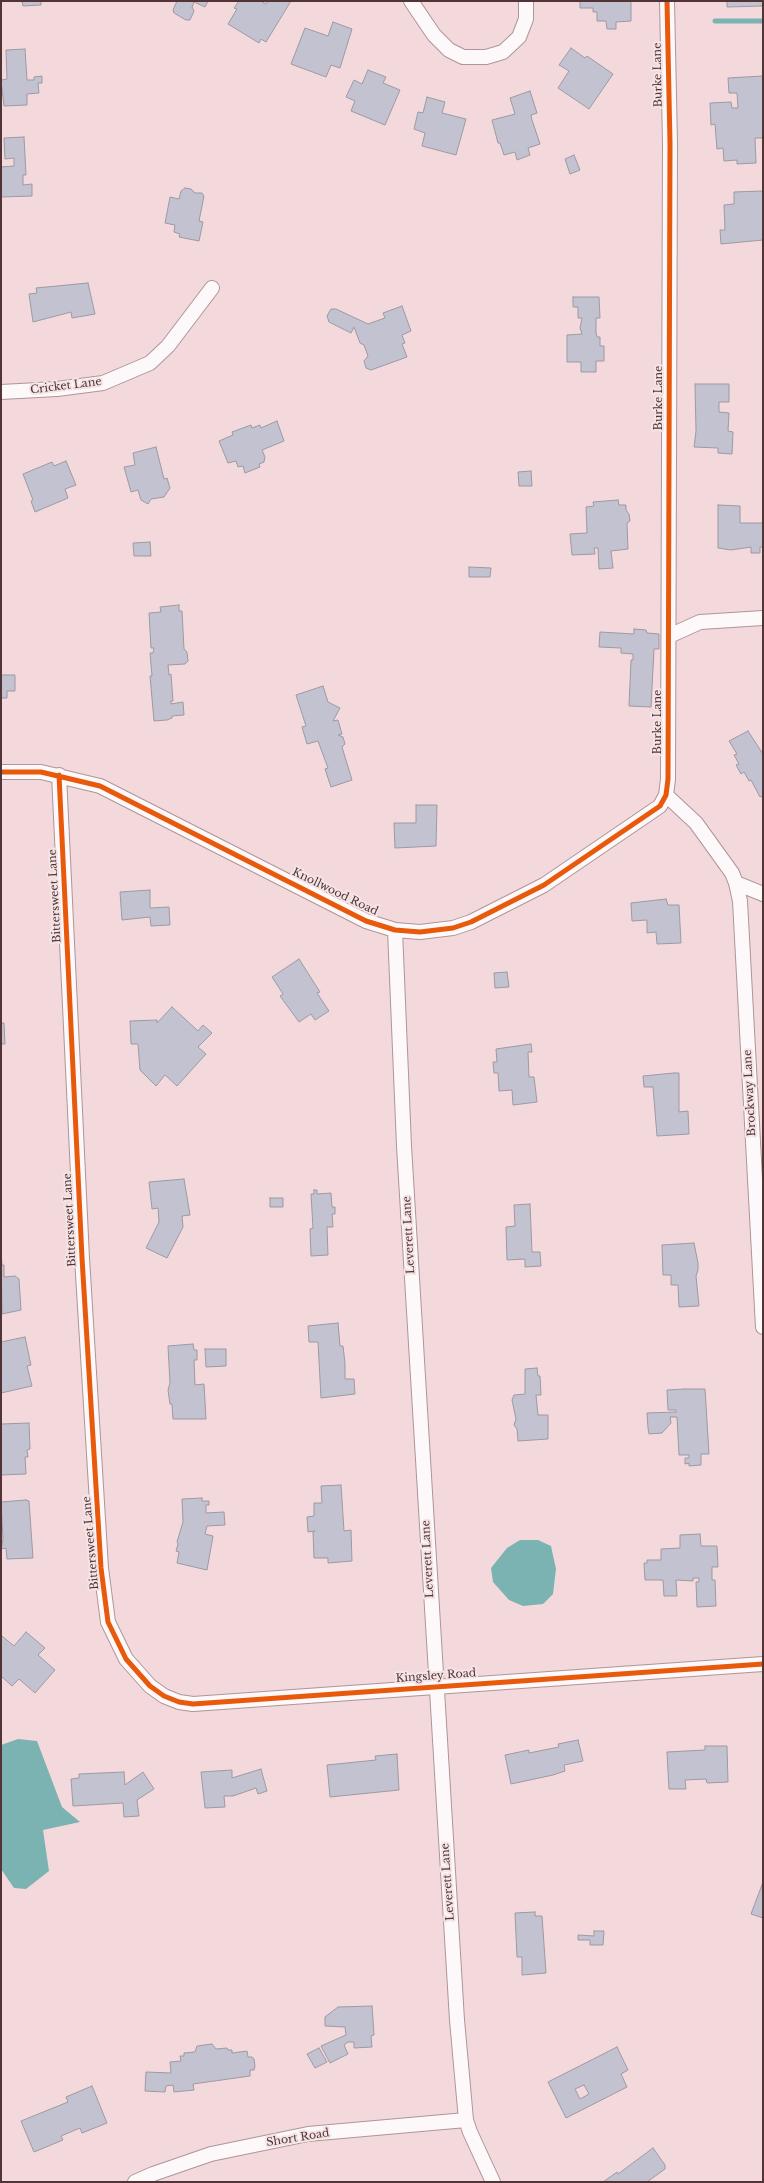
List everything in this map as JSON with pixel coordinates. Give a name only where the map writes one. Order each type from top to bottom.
[{"type":"street","points":[[411,1],[434,35],[449,50],[463,57],[486,57],[503,52],[520,37],[526,19],[526,1]]},
{"type":"street","name":"Burke Lane","points":[[666,795],[668,779],[669,636],[670,143],[667,1]]},
{"type":"street","name":"Cricket Lane","points":[[1,392],[57,389],[103,383],[150,363],[168,346],[212,288]]},
{"type":"street","points":[[669,636],[700,622],[763,618]]},
{"type":"street","name":"Knollwood Road","points":[[1,772],[41,772],[59,775],[100,786],[366,921],[395,930],[420,932],[453,928],[472,922],[544,885],[660,806],[666,795]]},
{"type":"street","name":"Bittersweet Lane","points":[[59,775],[82,1258],[101,1568],[108,1622],[126,1659]]},
{"type":"street","points":[[666,795],[696,824],[732,873],[736,883],[763,894]]},
{"type":"street","name":"Brockway Lane","points":[[736,883],[740,901],[763,1327]]},
{"type":"street","name":"Leverett Lane","points":[[395,930],[404,1146],[457,2020],[466,2120],[493,2182]]},
{"type":"street","name":"Kingsley Road","points":[[126,1659],[150,1686],[164,1696],[179,1702],[193,1704],[763,1664]]},
{"type":"street","name":"Short Road","points":[[135,2182],[153,2174],[211,2154],[308,2134],[466,2120]]},
{"type":"water","points":[[520,1540],[538,1540],[551,1546],[556,1569],[553,1594],[543,1604],[523,1606],[509,1600],[493,1582],[491,1568],[507,1548]]},
{"type":"water","points":[[18,1739],[37,1741],[62,1807],[80,1822],[43,1830],[49,1871],[26,1889],[14,1888],[1,1869],[1,1745]]},
{"type":"building","points":[[22,1],[41,1],[41,5],[23,6]]},
{"type":"building","points":[[177,1],[208,1],[205,7],[194,2],[192,7],[194,11],[190,20],[186,20],[174,13],[173,10]]},
{"type":"building","points":[[239,1],[261,1],[266,4],[268,1],[291,1],[266,42],[261,39],[259,43],[228,24],[237,9],[234,8]]},
{"type":"building","points":[[580,1],[631,1],[631,21],[616,22],[616,29],[607,29],[606,21],[597,21],[597,12],[593,12],[593,8],[580,8]]},
{"type":"building","points":[[727,1],[763,1],[763,6],[727,7]]},
{"type":"building","points":[[333,22],[352,29],[340,68],[331,65],[326,77],[291,64],[305,28],[328,36]]},
{"type":"building","points":[[571,48],[585,58],[587,56],[613,74],[589,109],[558,88],[569,71],[559,65]]},
{"type":"building","points":[[25,49],[27,80],[34,80],[34,77],[42,76],[42,83],[38,83],[39,93],[27,94],[27,105],[4,106],[1,80],[7,79],[6,50]]},
{"type":"building","points":[[368,70],[386,77],[383,83],[400,90],[385,125],[351,111],[355,101],[346,97],[354,80],[362,84]]},
{"type":"building","points":[[763,76],[763,138],[755,138],[756,163],[737,164],[737,160],[724,161],[723,148],[717,149],[715,124],[711,125],[710,103],[731,102],[732,108],[738,108],[737,93],[729,93],[728,78]]},
{"type":"building","points":[[530,91],[537,113],[531,115],[540,144],[528,148],[530,155],[517,160],[515,152],[504,155],[500,143],[498,143],[492,120],[515,114],[510,98]]},
{"type":"building","points":[[427,97],[445,102],[442,113],[466,119],[456,155],[422,146],[425,133],[414,129],[418,112],[423,113]]},
{"type":"building","points":[[24,137],[26,175],[23,175],[23,185],[32,184],[32,196],[1,197],[1,167],[14,166],[14,158],[5,159],[4,138]]},
{"type":"building","points":[[574,155],[580,170],[570,174],[565,159]]},
{"type":"building","points":[[185,188],[191,189],[195,193],[202,193],[204,196],[199,221],[203,222],[199,241],[179,237],[180,234],[174,232],[175,225],[165,223],[170,197],[179,199],[181,191]]},
{"type":"building","points":[[763,191],[763,240],[721,244],[720,230],[725,230],[724,205],[734,204],[734,192]]},
{"type":"building","points":[[88,283],[95,314],[72,318],[71,312],[33,322],[29,294],[37,293],[36,288]]},
{"type":"building","points":[[573,297],[599,297],[600,318],[596,318],[596,333],[597,337],[600,337],[600,346],[604,346],[604,361],[596,361],[596,372],[581,372],[581,362],[567,362],[567,335],[582,334],[580,328],[582,318],[578,318],[578,307],[573,307]]},
{"type":"building","points":[[402,306],[411,331],[402,335],[405,343],[402,344],[407,357],[371,370],[366,368],[364,361],[368,356],[364,345],[360,343],[354,327],[351,333],[329,322],[327,316],[331,309],[336,309],[368,324],[385,318],[383,313]]},
{"type":"building","points":[[695,384],[729,384],[729,402],[719,402],[719,412],[729,413],[728,431],[733,432],[732,454],[718,453],[718,448],[694,447],[696,431]]},
{"type":"building","points":[[277,421],[284,441],[262,450],[265,457],[264,462],[259,464],[260,467],[245,473],[243,466],[238,467],[236,461],[228,463],[219,441],[233,435],[232,432],[251,425],[252,428],[260,425],[261,428]]},
{"type":"building","points":[[156,447],[164,479],[167,478],[170,488],[164,497],[151,499],[148,504],[141,500],[138,490],[131,492],[124,467],[135,465],[133,453]]},
{"type":"building","points":[[66,461],[76,485],[65,489],[68,498],[35,512],[31,501],[33,500],[23,474],[52,462],[54,466]]},
{"type":"building","points":[[531,471],[532,486],[519,486],[518,472]]},
{"type":"building","points":[[618,500],[619,505],[626,505],[626,510],[629,514],[630,521],[627,523],[628,549],[611,551],[613,568],[599,569],[598,548],[594,548],[595,554],[572,555],[570,534],[587,533],[586,507],[594,506],[593,502]]},
{"type":"building","points":[[718,505],[740,506],[740,523],[763,523],[763,547],[760,547],[760,553],[751,553],[751,547],[731,550],[718,548]]},
{"type":"building","points":[[150,542],[151,556],[134,556],[133,543]]},
{"type":"building","points":[[469,567],[491,568],[490,577],[469,577]]},
{"type":"building","points":[[179,605],[179,611],[182,611],[184,649],[187,652],[188,661],[185,664],[168,665],[169,675],[171,674],[173,701],[171,701],[171,704],[183,702],[184,715],[172,716],[172,718],[167,720],[154,721],[150,676],[152,676],[150,653],[153,653],[154,648],[151,648],[149,613],[161,612],[160,607]]},
{"type":"building","points":[[634,629],[646,630],[647,633],[659,634],[659,649],[654,649],[651,707],[629,706],[631,660],[633,660],[633,654],[621,653],[621,648],[599,647],[600,632],[634,634]]},
{"type":"building","points":[[1,675],[15,675],[15,691],[7,691],[7,698],[1,698]]},
{"type":"building","points":[[323,686],[328,702],[340,708],[333,721],[338,720],[342,734],[338,735],[343,737],[345,744],[342,747],[352,780],[331,787],[325,769],[328,768],[318,741],[307,744],[302,727],[306,726],[296,695]]},
{"type":"building","points":[[748,731],[763,754],[763,796],[760,797],[751,780],[749,781],[744,772],[741,774],[736,765],[739,764],[734,755],[737,754],[729,741]]},
{"type":"building","points":[[416,805],[437,805],[436,846],[395,848],[394,823],[416,823]]},
{"type":"building","points":[[150,890],[150,908],[169,907],[170,925],[151,926],[150,917],[122,920],[120,892]]},
{"type":"building","points":[[666,899],[668,905],[679,905],[681,943],[657,944],[656,932],[647,933],[647,920],[632,921],[631,903]]},
{"type":"building","points":[[299,959],[320,992],[317,993],[329,1011],[315,1020],[311,1014],[299,1022],[280,996],[283,994],[272,977]]},
{"type":"building","points":[[507,972],[509,987],[495,988],[494,973]]},
{"type":"building","points":[[172,1007],[198,1031],[203,1025],[212,1033],[198,1047],[206,1054],[177,1086],[165,1075],[156,1086],[140,1070],[138,1044],[131,1044],[130,1021],[157,1020],[157,1023]]},
{"type":"building","points":[[1,1023],[4,1023],[5,1044],[1,1044]]},
{"type":"building","points":[[531,1044],[532,1052],[528,1052],[529,1077],[534,1077],[537,1102],[513,1105],[512,1090],[499,1091],[498,1073],[494,1073],[493,1062],[497,1062],[496,1049]]},
{"type":"building","points":[[679,1073],[679,1112],[688,1111],[689,1134],[657,1136],[653,1087],[644,1087],[643,1076]]},
{"type":"building","points":[[184,1179],[190,1215],[182,1216],[183,1227],[167,1258],[146,1248],[159,1222],[158,1208],[152,1209],[149,1182]]},
{"type":"building","points":[[314,1190],[317,1190],[317,1194],[331,1193],[332,1207],[335,1207],[335,1214],[332,1214],[333,1227],[327,1227],[328,1255],[311,1256],[310,1229],[313,1228],[311,1194],[314,1194]]},
{"type":"building","points":[[270,1198],[283,1198],[283,1207],[270,1207]]},
{"type":"building","points":[[530,1204],[532,1252],[540,1252],[541,1266],[525,1267],[525,1259],[507,1260],[506,1227],[515,1226],[514,1205]]},
{"type":"building","points":[[694,1243],[698,1263],[696,1276],[699,1306],[679,1307],[678,1285],[671,1285],[671,1275],[663,1275],[662,1245]]},
{"type":"building","points":[[1,1251],[2,1265],[4,1265],[4,1277],[15,1276],[19,1279],[21,1310],[2,1314]]},
{"type":"building","points":[[338,1323],[340,1346],[343,1346],[345,1379],[354,1379],[355,1394],[321,1398],[318,1342],[309,1342],[308,1326]]},
{"type":"building","points":[[25,1337],[31,1365],[27,1366],[32,1386],[1,1393],[1,1342]]},
{"type":"building","points":[[193,1344],[194,1350],[197,1350],[197,1360],[194,1360],[195,1385],[204,1384],[206,1419],[173,1419],[172,1404],[170,1404],[168,1390],[170,1383],[168,1346]]},
{"type":"building","points":[[205,1349],[226,1349],[226,1366],[206,1367]]},
{"type":"building","points":[[537,1368],[538,1376],[540,1376],[541,1395],[536,1395],[538,1415],[548,1415],[548,1439],[518,1441],[517,1429],[514,1425],[516,1419],[512,1400],[514,1395],[525,1394],[525,1369]]},
{"type":"building","points":[[705,1389],[709,1454],[701,1454],[701,1465],[689,1466],[689,1463],[685,1464],[685,1458],[689,1458],[689,1455],[679,1455],[677,1417],[670,1417],[671,1423],[662,1433],[649,1434],[647,1413],[676,1412],[676,1410],[668,1410],[667,1390]]},
{"type":"building","points":[[29,1423],[30,1449],[27,1450],[28,1457],[25,1457],[26,1474],[1,1475],[1,1424]]},
{"type":"building","points":[[341,1485],[344,1531],[351,1530],[352,1561],[328,1563],[328,1558],[314,1558],[313,1532],[315,1531],[308,1532],[307,1517],[314,1516],[314,1503],[322,1503],[321,1486]]},
{"type":"building","points":[[202,1498],[202,1501],[209,1501],[209,1505],[206,1505],[206,1513],[224,1512],[225,1525],[207,1526],[205,1534],[213,1536],[207,1570],[177,1563],[179,1552],[176,1551],[183,1522],[182,1499]]},
{"type":"building","points":[[29,1501],[33,1558],[7,1559],[6,1548],[1,1549],[3,1539],[1,1502]]},
{"type":"building","points":[[700,1534],[701,1546],[717,1546],[718,1567],[712,1567],[712,1580],[715,1580],[716,1606],[697,1607],[696,1582],[699,1582],[699,1578],[693,1578],[693,1581],[676,1580],[677,1596],[664,1596],[663,1580],[645,1580],[644,1563],[647,1563],[647,1560],[661,1560],[661,1549],[680,1548],[680,1535]]},
{"type":"building","points":[[26,1632],[45,1648],[38,1655],[55,1670],[35,1693],[19,1679],[12,1686],[1,1676],[1,1637],[2,1636],[14,1646]]},
{"type":"building","points":[[578,1740],[583,1761],[564,1765],[565,1771],[553,1775],[511,1784],[505,1755],[529,1750],[529,1753],[559,1747],[558,1744]]},
{"type":"building","points":[[705,1746],[727,1746],[728,1782],[707,1783],[706,1779],[685,1780],[686,1789],[669,1789],[667,1752],[705,1750]]},
{"type":"building","points":[[397,1754],[399,1790],[330,1797],[327,1765],[376,1760],[375,1756]]},
{"type":"building","points":[[261,1769],[267,1791],[258,1794],[256,1788],[233,1796],[224,1796],[225,1807],[205,1808],[201,1772],[232,1770],[232,1778]]},
{"type":"building","points":[[124,1772],[125,1785],[143,1772],[154,1789],[137,1800],[139,1816],[124,1817],[123,1803],[73,1806],[71,1779],[79,1778],[79,1774]]},
{"type":"building","points":[[763,1882],[763,1918],[751,1914]]},
{"type":"building","points":[[535,1912],[535,1916],[542,1916],[546,1973],[522,1975],[522,1957],[517,1957],[515,1913]]},
{"type":"building","points":[[594,1931],[604,1931],[603,1945],[590,1945],[590,1940],[578,1940],[578,1935],[594,1936]]},
{"type":"building","points":[[372,2006],[374,2035],[371,2036],[372,2047],[354,2048],[354,2042],[348,2042],[344,2045],[348,2054],[330,2063],[321,2046],[346,2035],[345,2027],[325,2026],[325,2017],[338,2007]]},
{"type":"building","points":[[212,2044],[216,2049],[227,2048],[228,2050],[232,2050],[232,2053],[247,2051],[248,2057],[252,2057],[254,2059],[255,2066],[254,2070],[250,2070],[250,2076],[193,2084],[194,2090],[174,2092],[173,2085],[166,2086],[165,2092],[145,2091],[146,2072],[171,2073],[170,2062],[181,2061],[180,2056],[184,2056],[184,2053],[195,2052],[197,2046]]},
{"type":"building","points":[[617,2047],[628,2070],[621,2074],[627,2087],[566,2118],[548,2082]],"holes":[[[584,2085],[589,2094],[580,2099],[575,2089]]]},
{"type":"building","points":[[319,2048],[327,2062],[315,2068],[307,2054]]},
{"type":"building","points":[[92,2086],[107,2123],[82,2133],[80,2128],[61,2136],[63,2140],[34,2152],[21,2121],[68,2102],[66,2097]]},
{"type":"building","points":[[653,2148],[665,2165],[665,2169],[647,2182],[603,2182],[617,2172],[618,2174]]},
{"type":"waterway","points":[[715,21],[763,21]]},
{"type":"cycle path","points":[[1,772],[41,772],[100,786],[366,921],[395,930],[420,932],[453,928],[471,922],[544,885],[660,806],[666,795],[668,779],[670,143],[667,1]]},
{"type":"cycle path","points":[[59,775],[82,1258],[101,1568],[108,1622],[126,1659],[150,1686],[164,1696],[179,1702],[193,1704],[763,1664]]}]
